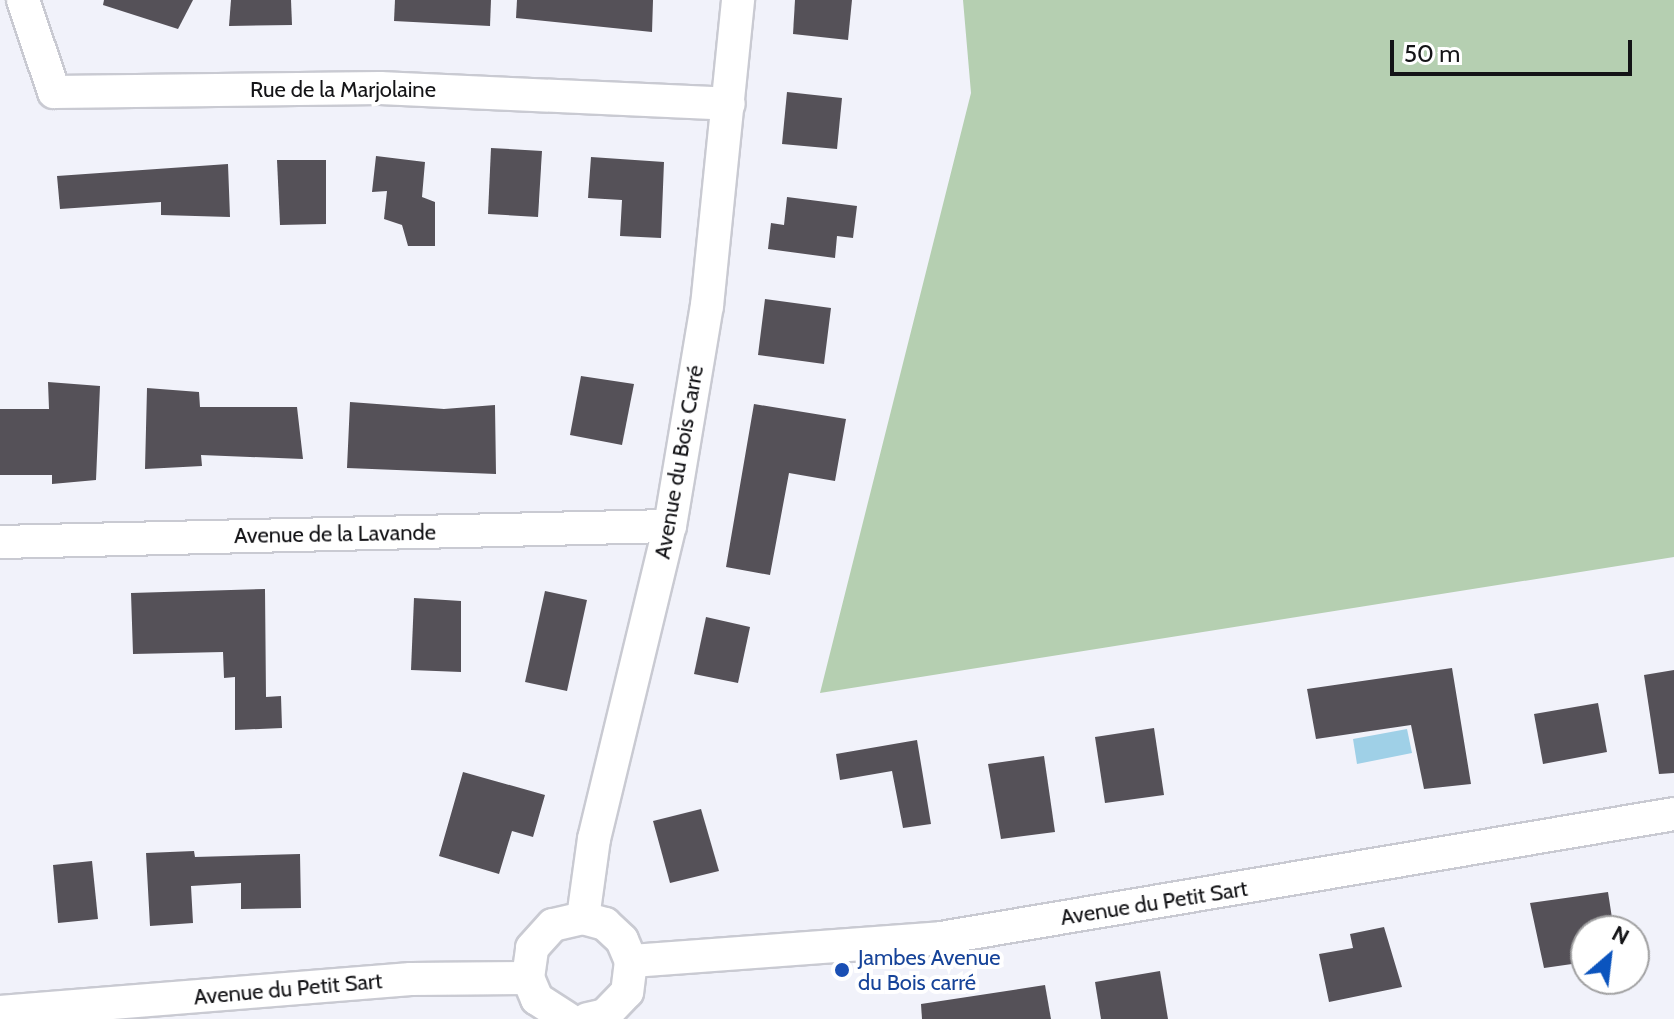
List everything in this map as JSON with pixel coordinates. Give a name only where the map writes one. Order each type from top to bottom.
[{"type":"street","name":"Rue de la Marjolaine","points":[[23,0],[54,92],[380,88],[729,104]]},
{"type":"street","name":"Avenue du Bois Carré","points":[[583,918],[594,839],[670,526],[707,306],[738,0]]},
{"type":"street","name":"Avenue de la Lavande","points":[[0,542],[670,526]]},
{"type":"street","name":"Avenue du Petit Sart","points":[[631,961],[941,938],[1674,814]]},
{"type":"street","points":[[568,1019],[537,999],[528,978],[532,948],[553,925],[583,918],[605,924],[622,940],[631,961],[627,992],[605,1015],[587,1019]]},
{"type":"street","name":"Avenue du Petit Sart","points":[[0,1012],[411,979],[528,978]]},
{"type":"green space","points":[[963,0],[1674,0],[1674,557],[820,693],[971,93]]},
{"type":"water","points":[[1407,729],[1412,753],[1357,764],[1353,739]]},
{"type":"building","points":[[104,0],[193,0],[178,29],[103,5]]},
{"type":"building","points":[[231,0],[291,0],[292,25],[229,26]]},
{"type":"building","points":[[395,0],[491,0],[490,26],[394,21]]},
{"type":"building","points":[[517,0],[653,0],[652,32],[516,18]]},
{"type":"building","points":[[795,0],[852,0],[848,40],[793,34]]},
{"type":"building","points":[[787,92],[842,98],[837,149],[782,144]]},
{"type":"building","points":[[491,148],[542,151],[538,217],[488,214]]},
{"type":"building","points":[[376,156],[425,162],[422,197],[435,202],[435,246],[408,246],[402,225],[384,219],[387,191],[372,192]]},
{"type":"building","points":[[591,157],[664,162],[661,238],[620,236],[622,200],[588,198]]},
{"type":"building","points":[[277,160],[326,160],[326,224],[280,225]]},
{"type":"building","points":[[228,164],[230,217],[161,215],[161,202],[60,209],[57,176]]},
{"type":"building","points":[[787,197],[857,206],[853,238],[837,236],[835,258],[768,249],[771,223],[784,225]]},
{"type":"building","points":[[765,299],[831,308],[824,364],[758,355]]},
{"type":"building","points":[[581,376],[634,384],[622,445],[570,435]]},
{"type":"building","points":[[48,382],[100,386],[96,480],[52,484],[52,475],[0,475],[0,409],[49,409]]},
{"type":"building","points":[[147,388],[199,392],[200,407],[297,407],[303,459],[201,455],[202,466],[145,469]]},
{"type":"building","points":[[350,402],[444,409],[495,405],[496,474],[347,468]]},
{"type":"building","points":[[754,404],[846,419],[835,481],[789,473],[770,575],[726,567]]},
{"type":"building","points":[[265,589],[266,697],[281,696],[282,728],[235,730],[235,677],[224,678],[223,652],[133,654],[131,593]]},
{"type":"building","points":[[545,591],[587,600],[567,691],[525,682]]},
{"type":"building","points":[[414,598],[461,601],[461,672],[411,670]]},
{"type":"building","points":[[706,617],[750,627],[738,683],[694,674]]},
{"type":"building","points":[[1452,668],[1471,784],[1424,789],[1411,725],[1316,739],[1307,689]]},
{"type":"building","points":[[1674,670],[1674,773],[1659,774],[1644,675]]},
{"type":"building","points":[[1598,703],[1607,752],[1543,764],[1534,714]]},
{"type":"building","points":[[1154,728],[1164,795],[1105,803],[1095,737]]},
{"type":"building","points":[[917,740],[931,824],[903,828],[892,771],[840,780],[836,754]]},
{"type":"building","points":[[1044,756],[1055,832],[1001,839],[988,764]]},
{"type":"building","points":[[463,772],[545,795],[533,837],[512,831],[499,874],[439,856]]},
{"type":"building","points":[[701,809],[719,871],[670,883],[653,821]]},
{"type":"building","points":[[194,851],[195,857],[300,854],[301,908],[241,909],[241,883],[191,886],[193,923],[150,926],[146,853]]},
{"type":"building","points":[[92,861],[98,919],[58,923],[53,865]]},
{"type":"building","points":[[1608,892],[1612,915],[1570,915],[1570,964],[1544,968],[1530,903]]},
{"type":"building","points":[[1384,927],[1402,987],[1329,1002],[1319,954],[1353,948],[1350,934]]},
{"type":"building","points":[[1160,971],[1168,1019],[1101,1019],[1095,982]]},
{"type":"building","points":[[1045,985],[1051,1019],[922,1019],[921,1004]]},
{"type":"place","name":"Jambes Avenue du Bois carré","points":[[842,970]]}]
